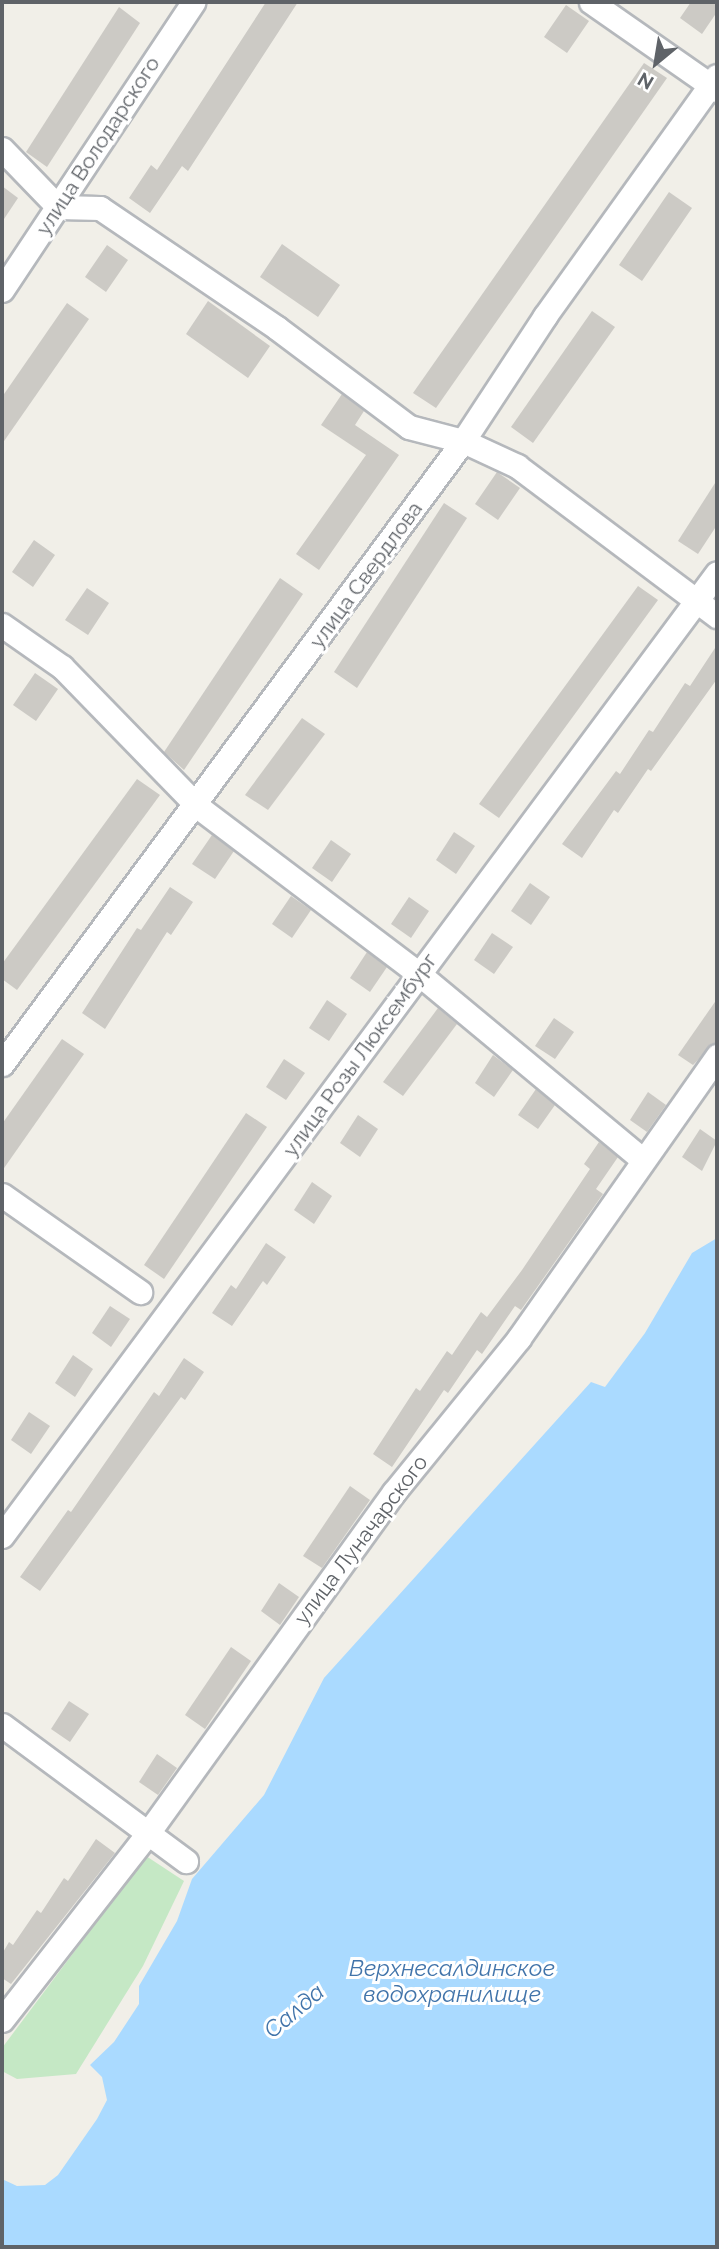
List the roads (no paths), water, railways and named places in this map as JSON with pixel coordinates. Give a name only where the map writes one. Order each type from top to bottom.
[{"type":"street","name":"улица Володарского","points":[[2,290],[193,2]]},
{"type":"street","points":[[591,2],[715,84]]},
{"type":"street","name":"улица Свердлова","points":[[2,1064],[197,806],[463,441],[545,316],[715,84]]},
{"type":"street","points":[[2,149],[58,207],[100,208],[276,328],[409,427],[463,441],[516,467],[717,616]]},
{"type":"street","name":"улица Розы Люксембург","points":[[2,1536],[717,573]]},
{"type":"street","points":[[2,625],[62,667],[197,806],[419,974],[642,1159]]},
{"type":"street","name":"улица Луначарского","points":[[2,2020],[148,1833],[394,1492],[519,1338],[642,1159],[717,1056]]},
{"type":"street","points":[[2,1195],[140,1292]]},
{"type":"street","points":[[2,1725],[186,1861]]},
{"type":"water","name":"Верхнесалдинское водохранилище","points":[[717,1238],[717,2247],[2,2247],[2,2179],[17,2186],[45,2185],[58,2175],[97,2119],[107,2100],[102,2077],[90,2065],[114,2042],[139,2004],[139,1986],[177,1921],[192,1879],[264,1795],[324,1678],[591,1382],[605,1387],[645,1333],[692,1253]]},
{"type":"water label","name":"Салда","points":[[294,2011]]}]
